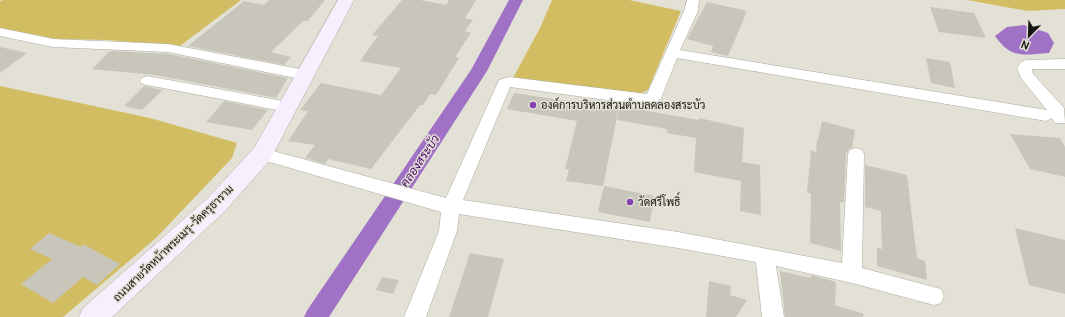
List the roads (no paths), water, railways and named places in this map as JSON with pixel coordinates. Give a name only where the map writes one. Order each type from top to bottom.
[{"type":"street","name":"ถนนสายวัดหน้าพระเมรุ-วัดครุธาราม","points":[[93,317],[216,204],[262,154],[346,0]]},
{"type":"street","points":[[415,317],[448,231],[445,206],[506,83],[644,100],[652,98],[656,94],[690,11],[693,0]]},
{"type":"street","points":[[0,32],[53,43],[104,44],[168,48],[305,75]]},
{"type":"street","points":[[672,53],[1046,115]]},
{"type":"street","points":[[1061,119],[1058,112],[1026,75],[1024,68],[1026,65],[1065,64]]},
{"type":"street","points":[[147,81],[288,106]]},
{"type":"street","points":[[262,154],[445,206],[671,239],[765,256],[852,274],[934,296]]},
{"type":"street","points":[[852,274],[856,154]]},
{"type":"street","points":[[765,256],[773,317]]},
{"type":"waterway","name":"คลองสระบัว","points":[[316,317],[479,71],[516,0]]},
{"type":"place","name":"องค์การบริหารส่วนตำบลคลองสระบัว","points":[[533,105]]},
{"type":"place","name":"วัดศรีโพธิ์","points":[[630,202]]}]
